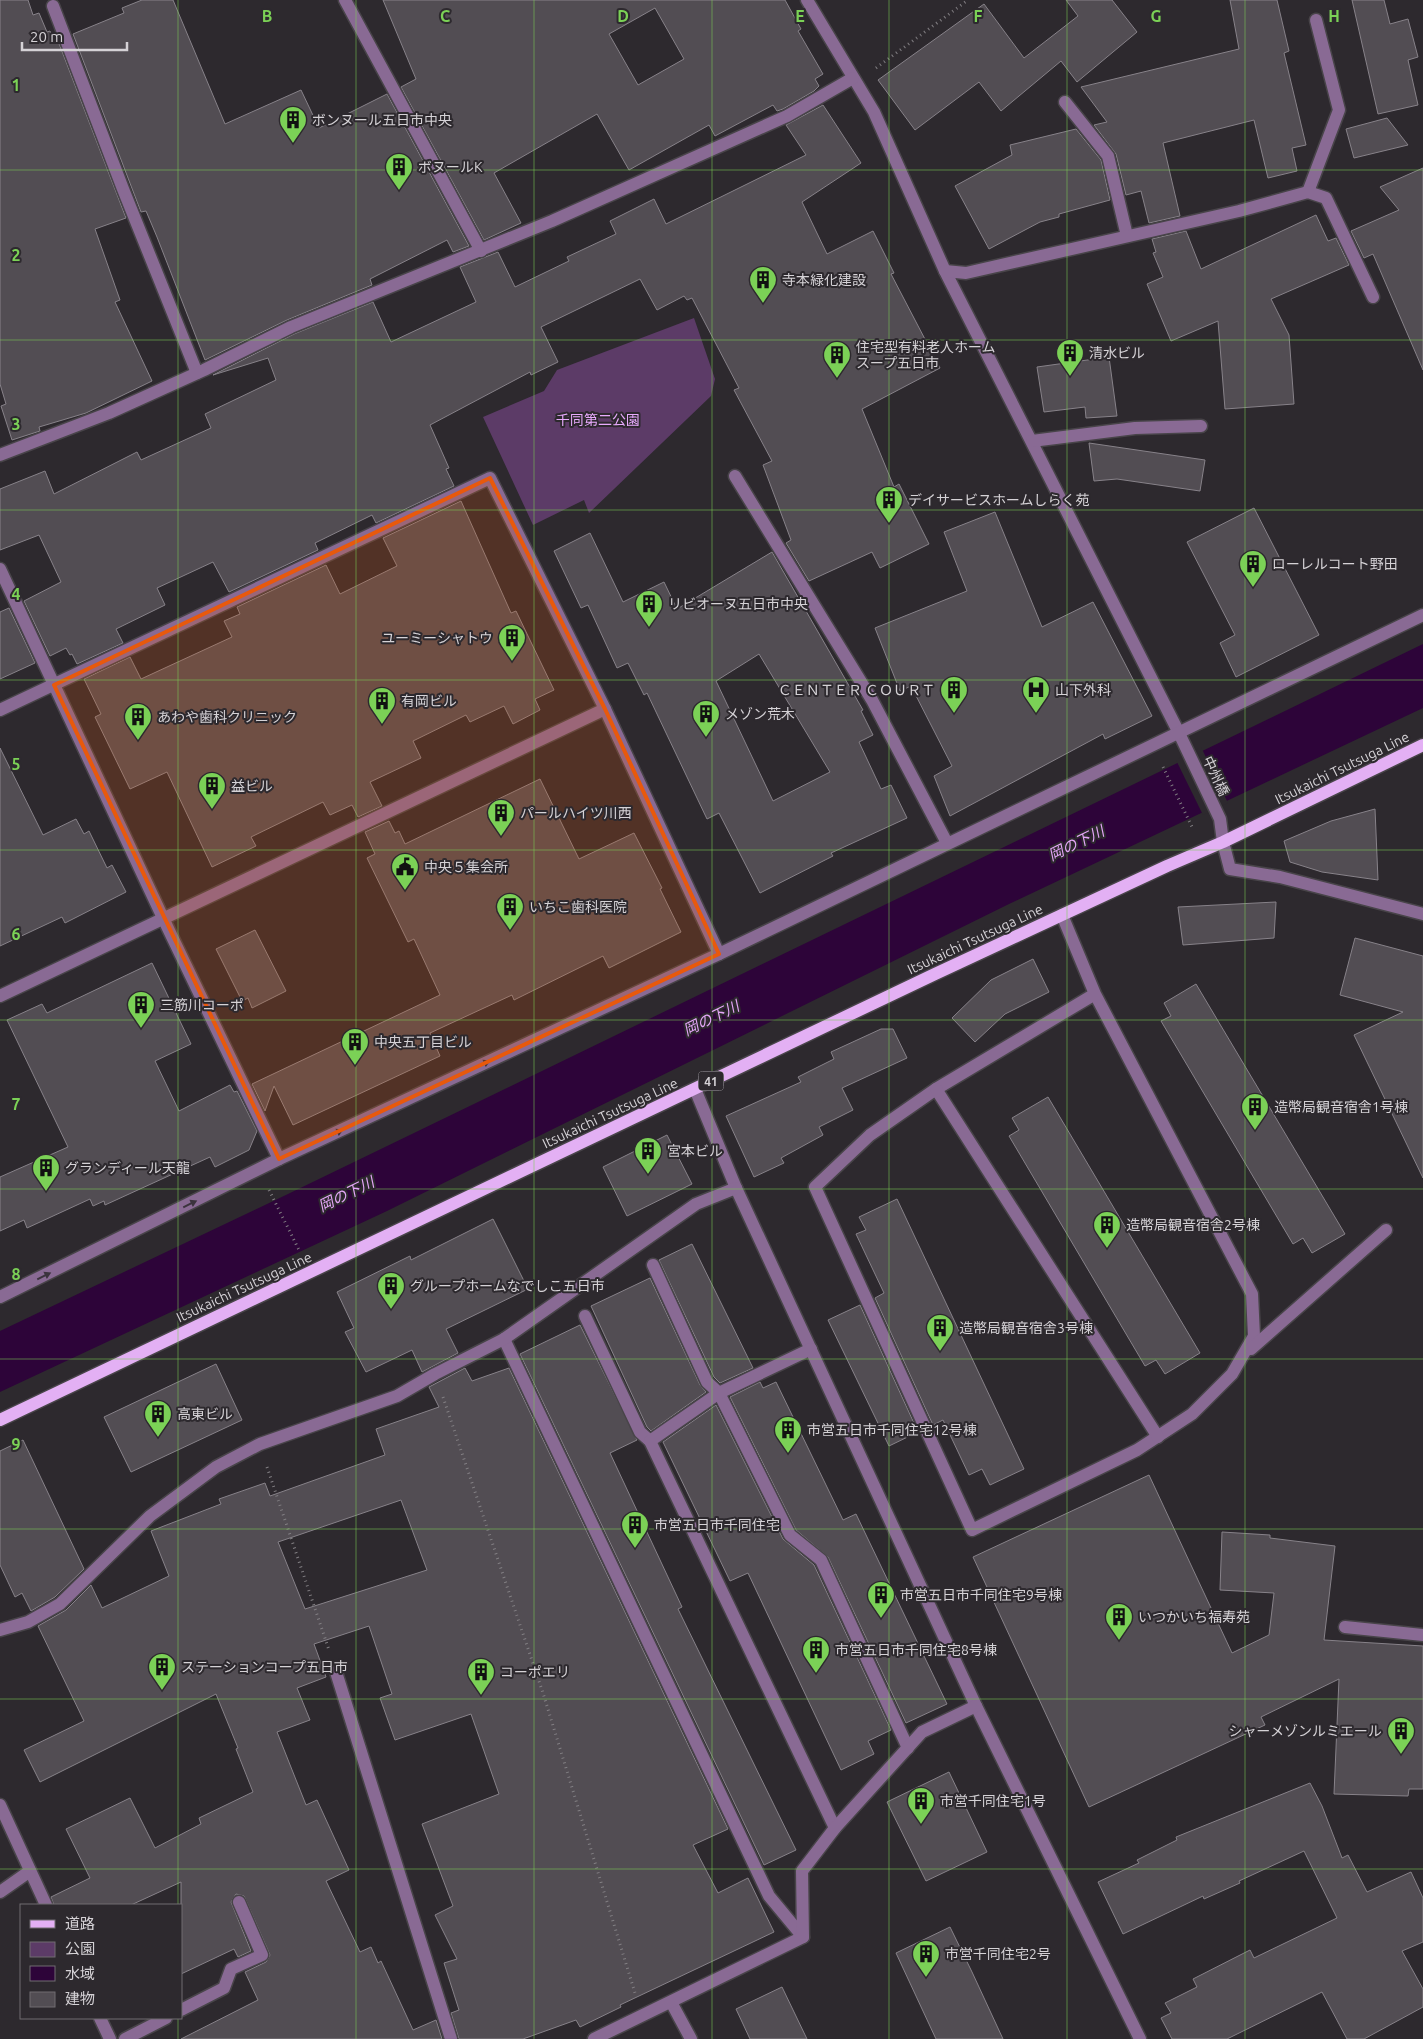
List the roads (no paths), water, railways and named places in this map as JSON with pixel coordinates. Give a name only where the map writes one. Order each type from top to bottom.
[{"type":"main road","name":"Itsukaichi Tsutsuga Line","points":[[0,1420],[1062,915],[1223,842],[1423,745]]},
{"type":"street","points":[[345,0],[481,251]]},
{"type":"street","name":"中州橋","points":[[807,0],[874,112],[945,270],[1185,745],[1220,819],[1223,842],[1230,869],[1280,877],[1423,914]]},
{"type":"street","points":[[53,6],[197,374]]},
{"type":"street","points":[[1308,192],[1339,110],[1316,20]]},
{"type":"street","points":[[0,455],[109,413],[197,374],[291,327],[552,221],[786,116],[853,78]]},
{"type":"street","points":[[1065,102],[1108,156],[1127,236]]},
{"type":"street","points":[[945,270],[966,273],[1239,211],[1308,192],[1326,198],[1373,297]]},
{"type":"street","points":[[1032,441],[1135,428],[1201,426]]},
{"type":"street","points":[[736,476],[872,700],[946,843]]},
{"type":"street","points":[[0,710],[490,478],[605,709],[719,954]]},
{"type":"street","points":[[0,569],[163,918],[279,1159]]},
{"type":"street","points":[[0,1297],[279,1159],[719,954],[1423,614]]},
{"type":"street","points":[[0,996],[605,709]]},
{"type":"street","points":[[1062,915],[1095,994],[1252,1294],[1254,1336],[1232,1374],[1192,1414],[1137,1450],[972,1530],[815,1187],[870,1135],[936,1089],[1095,994]]},
{"type":"street","points":[[695,1089],[736,1188],[976,1706],[1140,2039]]},
{"type":"street","points":[[936,1089],[1158,1436]]},
{"type":"street","points":[[0,1630],[28,1622],[60,1604],[150,1516],[216,1467],[260,1444],[397,1396],[435,1374],[504,1339],[696,1204],[736,1188]]},
{"type":"street","points":[[1243,1356],[1386,1230]]},
{"type":"street","points":[[653,1266],[707,1382],[719,1393],[790,1535],[821,1560],[908,1748]]},
{"type":"street","points":[[585,1316],[640,1432],[650,1441],[835,1828]]},
{"type":"street","points":[[504,1339],[769,1896],[803,1937]]},
{"type":"street","points":[[650,1441],[719,1393],[811,1349]]},
{"type":"street","points":[[1345,1627],[1423,1635]]},
{"type":"street","points":[[336,1672],[451,2039]]},
{"type":"street","points":[[803,1937],[802,1871],[835,1828],[922,1732],[976,1706]]},
{"type":"street","points":[[0,1805],[46,1904]]},
{"type":"street","points":[[0,1892],[30,1871]]},
{"type":"street","points":[[182,2009],[224,1988],[231,1969],[262,1955],[239,1902]]},
{"type":"street","points":[[594,2039],[803,1937]]},
{"type":"street","points":[[671,2002],[691,2039]]},
{"type":"street","points":[[100,2019],[110,2039]]},
{"type":"street","points":[[125,2039],[164,2019]]},
{"type":"water","name":"岡の下川","points":[[1423,644],[1423,708],[1009,904],[387,1211],[0,1392],[0,1331],[288,1194]]},
{"type":"place","name":"ボンヌール五日市中央","points":[[293,144]]},
{"type":"place","name":"ボヌールK","points":[[399,191]]},
{"type":"place","name":"寺本緑化建設","points":[[763,304]]},
{"type":"place","name":"清水ビル","points":[[1070,377]]},
{"type":"place","name":"住宅型有料老人ホーム スープ五日市","points":[[837,379]]},
{"type":"place","name":"デイサービスホームしらく苑","points":[[889,524]]},
{"type":"place","name":"ローレルコート野田","points":[[1253,588]]},
{"type":"place","name":"リビオーヌ五日市中央","points":[[649,628]]},
{"type":"place","name":"ユーミーシャトウ","points":[[512,662]]},
{"type":"place","name":"ＣＥＮＴＥＲ ＣＯＵＲＴ","points":[[954,714]]},
{"type":"place","name":"山下外科","points":[[1036,714]]},
{"type":"place","name":"有岡ビル","points":[[382,725]]},
{"type":"place","name":"メゾン荒木","points":[[706,738]]},
{"type":"place","name":"あわや歯科クリニック","points":[[138,741]]},
{"type":"place","name":"益ビル","points":[[212,810]]},
{"type":"place","name":"パールハイツ川西","points":[[501,837]]},
{"type":"place","name":"中央５集会所","points":[[405,891]]},
{"type":"place","name":"いちこ歯科医院","points":[[510,931]]},
{"type":"place","name":"三筋川コーポ","points":[[141,1029]]},
{"type":"place","name":"中央五丁目ビル","points":[[355,1066]]},
{"type":"place","name":"造幣局観音宿舎1号棟","points":[[1255,1131]]},
{"type":"place","name":"宮本ビル","points":[[648,1175]]},
{"type":"place","name":"グランディール天龍","points":[[46,1192]]},
{"type":"place","name":"造幣局観音宿舎2号棟","points":[[1107,1249]]},
{"type":"place","name":"グループホームなでしこ五日市","points":[[391,1310]]},
{"type":"place","name":"造幣局観音宿舎3号棟","points":[[940,1352]]},
{"type":"place","name":"高東ビル","points":[[158,1438]]},
{"type":"place","name":"市営五日市千同住宅12号棟","points":[[788,1454]]},
{"type":"place","name":"市営五日市千同住宅","points":[[635,1549]]},
{"type":"place","name":"市営五日市千同住宅9号棟","points":[[881,1619]]},
{"type":"place","name":"いつかいち福寿苑","points":[[1119,1641]]},
{"type":"place","name":"市営五日市千同住宅8号棟","points":[[816,1674]]},
{"type":"place","name":"ステーションコープ五日市","points":[[162,1691]]},
{"type":"place","name":"コーポエリ","points":[[481,1696]]},
{"type":"place","name":"シャーメゾンルミエール","points":[[1401,1755]]},
{"type":"place","name":"市営千同住宅1号","points":[[921,1825]]},
{"type":"place","name":"市営千同住宅2号","points":[[926,1978]]},
{"type":"park label","name":"千同第二公園","points":[[598,420]]}]
